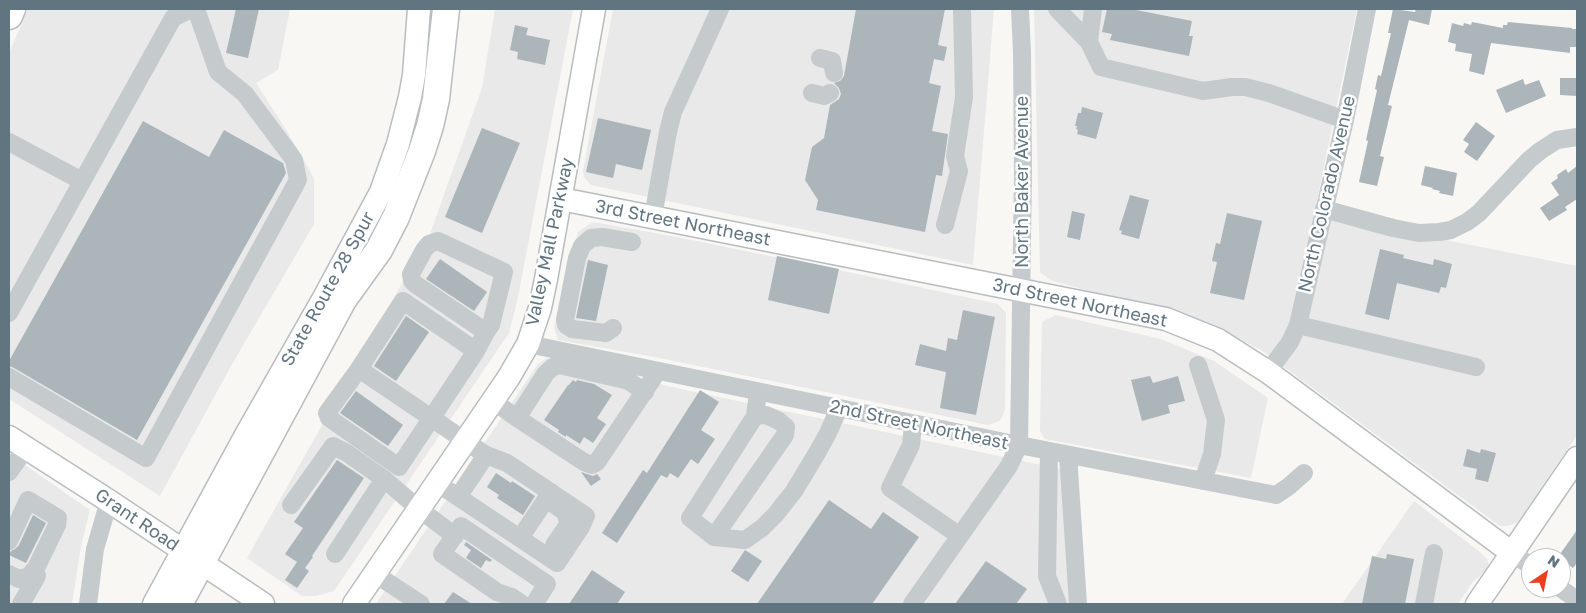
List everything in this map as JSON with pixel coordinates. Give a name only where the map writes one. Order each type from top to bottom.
[{"type":"highway","points":[[9,16],[12,9]]},
{"type":"highway","points":[[179,604],[193,557],[343,300],[379,250],[403,200],[422,152],[436,99],[446,9]]},
{"type":"main road","name":"State Route 28 Spur","points":[[154,604],[193,557],[246,435],[325,296],[381,192],[398,144],[410,97],[414,75],[419,9]]},
{"type":"main road","name":"State Route 28 Spur","points":[[343,300],[386,213],[412,144],[424,96],[432,31],[432,9]]},
{"type":"main road","name":"Valley Mall Parkway","points":[[354,604],[493,401],[528,344],[540,308],[594,9]]},
{"type":"main road","name":"3rd Street Northeast","points":[[561,198],[1166,319],[1218,340],[1268,372],[1512,553]]},
{"type":"main road","name":"Grant Road","points":[[17,443],[109,501],[263,604]]},
{"type":"main road","points":[[1477,604],[1577,458]]},
{"type":"street","points":[[9,313],[173,18],[191,9]]},
{"type":"street","points":[[9,377],[146,458],[298,180],[294,160],[289,153],[245,94],[218,72],[196,9]]},
{"type":"street","points":[[653,217],[673,112],[720,9]]},
{"type":"street","points":[[945,225],[959,171],[955,156],[964,97],[962,9]]},
{"type":"street","name":"North Baker Avenue","points":[[1019,446],[1022,291],[1022,61],[1020,9]]},
{"type":"street","points":[[1057,9],[1089,42],[1101,67],[1203,91],[1245,87],[1269,93],[1345,120]]},
{"type":"street","points":[[1089,42],[1093,9]]},
{"type":"street","name":"North Colorado Avenue","points":[[1268,372],[1290,342],[1298,325],[1345,120],[1367,9]]},
{"type":"street","points":[[820,58],[832,61],[834,73]]},
{"type":"street","points":[[1324,209],[1393,228],[1419,233],[1451,230],[1479,213],[1529,160],[1540,151],[1557,140],[1577,137]]},
{"type":"street","points":[[9,142],[82,181]]},
{"type":"street","points":[[613,328],[606,333],[572,329],[566,325],[565,320],[577,258],[582,246],[591,238],[602,237],[632,242]]},
{"type":"street","points":[[476,351],[402,301],[359,369],[327,413],[329,418],[399,467],[432,419],[476,351],[491,325],[504,272],[438,242],[429,244],[411,274],[412,281],[486,332]]},
{"type":"street","points":[[1298,325],[1476,367]]},
{"type":"street","name":"2nd Street Northeast","points":[[528,344],[1019,446],[1276,495],[1304,473]]},
{"type":"street","points":[[517,418],[546,374],[559,365],[625,380],[645,392]]},
{"type":"street","points":[[1198,365],[1216,420],[1212,454],[1203,481]]},
{"type":"street","points":[[359,369],[486,455],[507,463],[549,495],[586,516],[581,527],[552,559],[552,577],[534,604]]},
{"type":"street","points":[[493,401],[584,462],[592,465],[597,462],[658,371]]},
{"type":"street","points":[[758,392],[755,416],[690,518],[714,537],[745,540],[762,528],[776,514],[794,491],[817,453],[828,434],[839,408]]},
{"type":"street","points":[[714,537],[785,435],[786,427],[779,421],[766,415],[755,416]]},
{"type":"street","points":[[913,424],[911,445],[890,488],[960,536]]},
{"type":"street","points":[[9,472],[17,443]]},
{"type":"street","points":[[291,505],[333,446],[347,452],[384,479],[455,536]]},
{"type":"street","points":[[912,604],[1009,466],[1019,446]]},
{"type":"street","points":[[1050,452],[1047,576],[1058,604]]},
{"type":"street","points":[[458,497],[486,455]]},
{"type":"street","points":[[1068,455],[1078,604]]},
{"type":"street","points":[[335,554],[384,479]]},
{"type":"street","points":[[437,483],[552,559]]},
{"type":"street","points":[[520,538],[549,495]]},
{"type":"street","points":[[9,541],[28,500],[58,518],[57,524],[36,568],[29,576],[20,579],[9,574]]},
{"type":"street","points":[[88,604],[95,549],[109,501]]},
{"type":"street","points":[[522,604],[512,597],[497,592],[442,554],[462,526],[547,584]]},
{"type":"street","points":[[1424,604],[1434,553]]},
{"type":"street","name":"3rd Street Northeast","points":[[1512,553],[1521,559]]},
{"type":"street","points":[[375,574],[421,604]]},
{"type":"street","points":[[9,598],[21,604],[37,576]]},
{"type":"shaded area","points":[[28,9],[290,9],[278,70],[256,83],[314,178],[314,224],[231,366],[160,496],[9,399],[9,53]]},
{"type":"shaded area","points":[[495,9],[573,9],[517,302],[509,333],[334,591],[316,596],[302,596],[247,558],[430,234],[482,88]]},
{"type":"shaded area","points":[[613,9],[994,9],[973,265],[591,185],[584,177],[583,171]]},
{"type":"shaded area","points":[[1034,9],[1357,9],[1314,214],[1577,266],[1577,435],[1518,522],[1508,526],[1500,526],[1261,350],[1216,327],[1050,280],[1040,272]]},
{"type":"shaded area","points":[[593,222],[677,237],[998,304],[1006,313],[1005,410],[1000,421],[988,425],[654,357],[558,340],[554,327],[578,232]]},
{"type":"shaded area","points":[[1056,315],[1161,339],[1214,361],[1268,398],[1251,478],[1045,439],[1040,431],[1042,322]]},
{"type":"shaded area","points":[[547,358],[690,391],[1061,469],[1070,604],[376,604],[538,364]]},
{"type":"shaded area","points":[[9,454],[90,510],[81,546],[72,604],[9,604]]},
{"type":"shaded area","points":[[1414,501],[1481,553],[1487,559],[1489,567],[1472,583],[1458,604],[1342,604]]},
{"type":"building","points":[[236,9],[259,9],[248,58],[226,53]]},
{"type":"building","points":[[856,9],[945,9],[938,45],[947,47],[944,61],[934,59],[929,83],[941,86],[932,131],[948,134],[942,176],[936,175],[925,232],[816,210],[818,200],[805,180],[812,147],[824,138],[830,105],[839,99],[841,94],[839,88],[834,83],[840,81],[844,76]]},
{"type":"building","points":[[1107,9],[1131,9],[1192,21],[1189,36],[1193,36],[1189,56],[1110,40],[1112,34],[1102,32]]},
{"type":"building","points":[[1393,9],[1415,12],[1416,9],[1432,9],[1429,25],[1409,20],[1388,105],[1392,106],[1380,156],[1384,157],[1377,186],[1359,182],[1368,141],[1366,140],[1377,90],[1375,89],[1378,75],[1381,76],[1391,33],[1388,33]]},
{"type":"building","points":[[1472,22],[1503,28],[1503,25],[1507,25],[1508,22],[1577,29],[1577,47],[1570,47],[1570,53],[1491,43],[1484,75],[1469,71],[1472,54],[1455,51],[1456,44],[1448,42],[1452,23],[1463,26],[1464,23],[1471,25]]},
{"type":"building","points":[[515,25],[528,28],[526,35],[550,40],[545,65],[517,59],[518,52],[510,50]]},
{"type":"building","points":[[1560,78],[1577,78],[1577,96],[1560,95]]},
{"type":"building","points":[[1523,79],[1525,85],[1539,80],[1546,96],[1506,113],[1496,90]]},
{"type":"building","points":[[1082,107],[1103,113],[1096,139],[1077,134],[1077,126],[1075,126],[1078,113],[1081,113]]},
{"type":"building","points":[[598,118],[651,130],[642,170],[616,164],[613,178],[586,172]]},
{"type":"building","points":[[143,121],[209,157],[224,130],[283,163],[286,173],[137,440],[9,366],[9,361]]},
{"type":"building","points":[[1476,122],[1495,136],[1477,161],[1464,152],[1469,144],[1463,140]]},
{"type":"building","points":[[482,128],[520,143],[482,233],[445,217]]},
{"type":"building","points":[[1425,166],[1457,173],[1453,196],[1439,193],[1440,191],[1421,185]]},
{"type":"building","points":[[1577,166],[1577,199],[1565,207],[1567,210],[1549,221],[1540,208],[1559,195],[1551,183],[1558,178],[1557,175],[1566,169],[1568,173]]},
{"type":"building","points":[[1130,195],[1149,200],[1139,239],[1121,234],[1122,231],[1119,230]]},
{"type":"building","points":[[1072,211],[1085,214],[1080,240],[1067,237]]},
{"type":"building","points":[[1227,213],[1262,221],[1244,300],[1210,293],[1217,262],[1212,261],[1216,243],[1220,244]]},
{"type":"building","points":[[1380,249],[1404,255],[1403,258],[1433,265],[1434,259],[1452,264],[1446,288],[1441,287],[1439,293],[1397,283],[1389,320],[1365,314]]},
{"type":"building","points":[[777,256],[839,269],[829,314],[768,300]]},
{"type":"building","points":[[440,259],[487,292],[474,311],[426,279]]},
{"type":"building","points":[[588,260],[608,265],[596,321],[576,318]]},
{"type":"building","points":[[963,310],[995,317],[976,415],[940,408],[946,372],[915,365],[920,344],[946,351],[948,338],[957,340]]},
{"type":"building","points":[[406,316],[429,332],[396,381],[374,366]]},
{"type":"building","points":[[1150,376],[1153,383],[1178,376],[1185,401],[1168,405],[1170,413],[1142,421],[1131,380]]},
{"type":"building","points":[[573,380],[594,384],[612,395],[597,418],[606,424],[593,443],[584,437],[580,444],[558,432],[559,430],[544,420]]},
{"type":"building","points":[[700,390],[719,402],[701,430],[715,439],[698,464],[691,459],[678,478],[670,473],[667,478],[661,475],[617,543],[602,533],[643,470],[647,473]]},
{"type":"building","points":[[356,391],[403,425],[388,446],[340,413]]},
{"type":"building","points":[[1467,449],[1480,453],[1481,449],[1496,453],[1488,482],[1475,479],[1477,469],[1463,466]]},
{"type":"building","points":[[337,460],[364,478],[312,556],[305,568],[309,571],[297,588],[285,580],[297,562],[285,554],[303,528],[294,522]]},
{"type":"building","points":[[581,472],[593,476],[597,474],[601,479],[591,486]]},
{"type":"building","points":[[496,473],[535,496],[523,515],[497,498],[499,495],[487,487]]},
{"type":"building","points":[[829,500],[871,529],[883,512],[919,537],[872,604],[757,604]]},
{"type":"building","points":[[33,515],[46,523],[26,563],[9,555],[19,545]]},
{"type":"building","points":[[1577,530],[1577,563],[1573,568],[1571,567],[1571,548],[1564,548]]},
{"type":"building","points":[[466,542],[492,560],[490,562],[486,560],[481,568],[466,558],[471,550],[464,545]]},
{"type":"building","points":[[745,550],[762,561],[748,582],[731,571]]},
{"type":"building","points":[[1387,554],[1414,559],[1405,604],[1362,604],[1372,556],[1386,559]]},
{"type":"building","points":[[986,561],[1027,589],[1016,604],[955,604]]},
{"type":"building","points":[[592,570],[625,592],[617,604],[569,604]]},
{"type":"building","points":[[453,592],[472,604],[444,604]]}]
